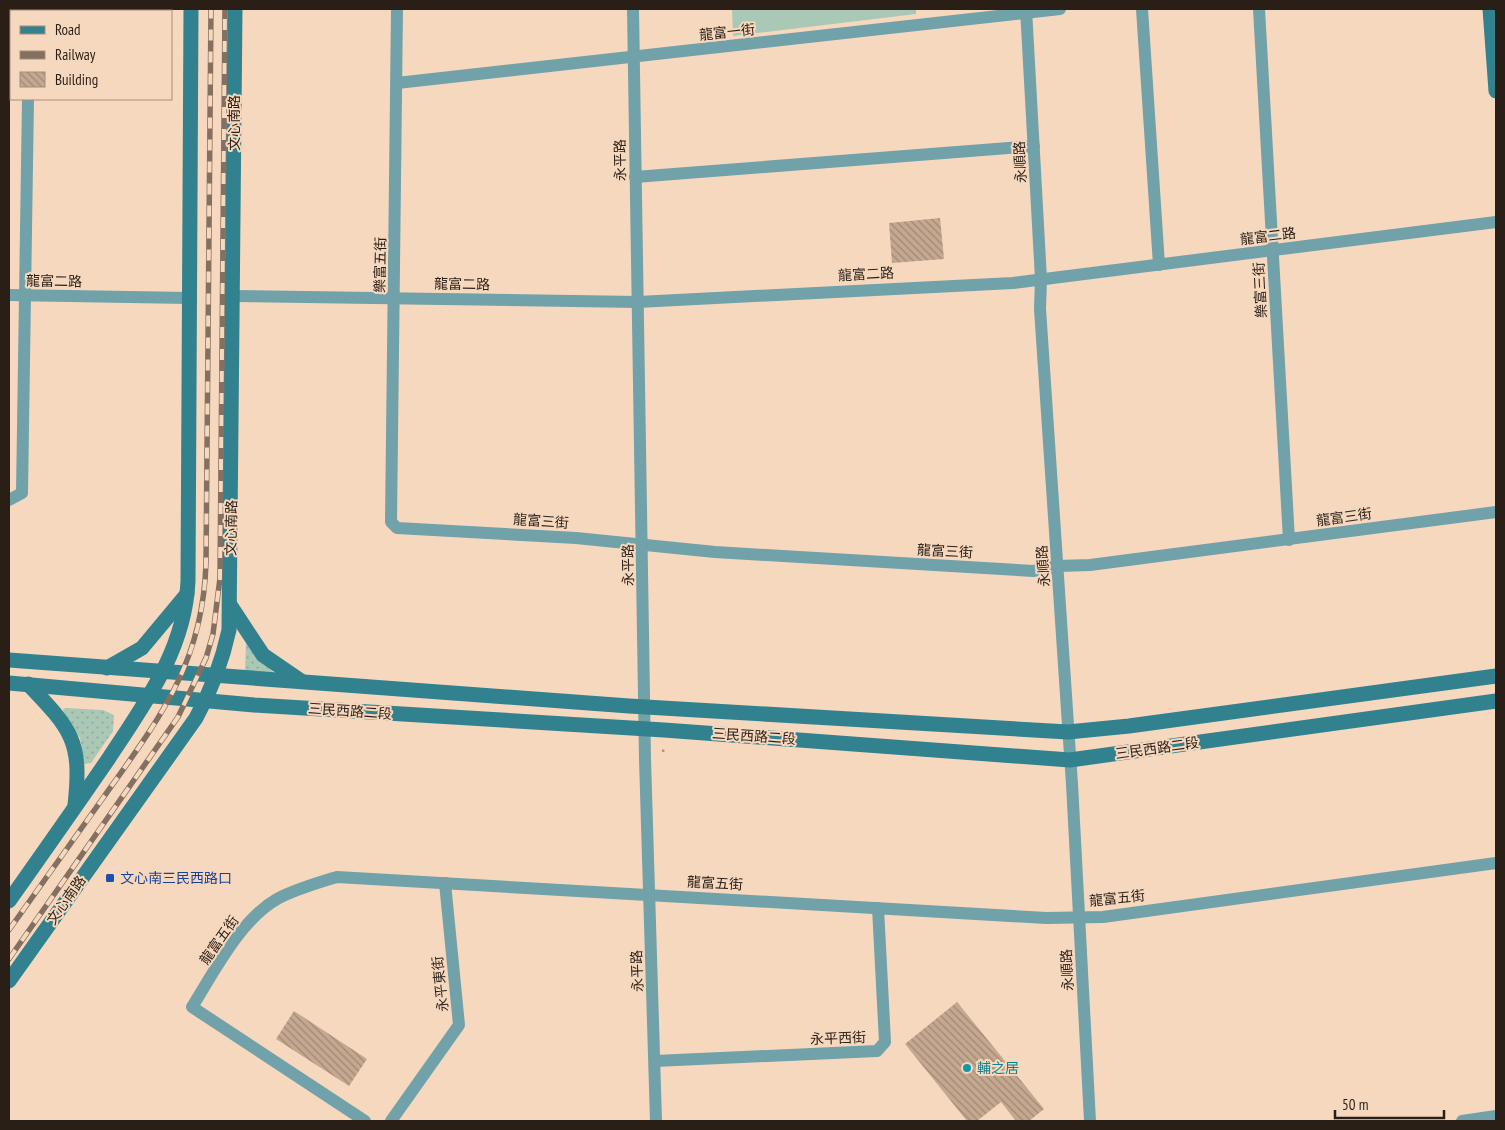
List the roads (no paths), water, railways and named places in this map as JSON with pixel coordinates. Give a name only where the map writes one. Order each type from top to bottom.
[{"type":"street","points":[[9,901],[152,695],[177,640],[188,593],[191,9]]},
{"type":"street","name":"文心南路","points":[[9,981],[205,701],[217,677],[229,630],[235,9]]},
{"type":"street","name":"樂富五街","points":[[392,522],[397,9]]},
{"type":"street","name":"永平路","points":[[633,9],[648,894],[656,1121]]},
{"type":"street","name":"龍富一街","points":[[397,83],[1026,11],[1060,9]]},
{"type":"street","points":[[1142,9],[1159,265]]},
{"type":"street","name":"樂富三街","points":[[1259,9],[1289,540]]},
{"type":"street","points":[[1490,9],[1496,91]]},
{"type":"street","name":"永順路","points":[[1026,11],[1041,279],[1040,309],[1070,760],[1090,1121]]},
{"type":"street","points":[[9,500],[22,493],[28,100]]},
{"type":"street","points":[[635,177],[1034,146]]},
{"type":"street","name":"龍富二路","points":[[233,296],[638,302],[1014,283],[1496,222]]},
{"type":"street","name":"龍富二路","points":[[9,295],[189,298]]},
{"type":"street","name":"龍富三街","points":[[392,522],[397,528],[576,538],[643,546],[1033,571],[1058,566],[1090,566],[1496,512]]},
{"type":"street","points":[[107,668],[142,648],[188,593]]},
{"type":"street","points":[[230,605],[263,654],[304,683]]},
{"type":"street","name":"三民西路二段","points":[[9,660],[217,677],[646,707],[1068,732],[1086,732],[1496,676]]},
{"type":"street","name":"三民西路二段","points":[[9,683],[205,701],[645,729],[1070,760],[1496,701]]},
{"type":"street","points":[[28,684],[63,722],[75,745],[78,772],[74,809]]},
{"type":"street","name":"龍富五街","points":[[364,1121],[192,1007],[246,925],[276,900],[301,888],[338,877],[1046,918],[1103,917],[1496,863]]},
{"type":"street","name":"永平東街","points":[[390,1121],[459,1025],[445,883]]},
{"type":"street","name":"永平西街","points":[[655,1061],[877,1051],[885,1042],[878,908]]},
{"type":"street","points":[[1462,1121],[1496,1116]]},
{"type":"railway","points":[[9,930],[159,716],[187,661],[197,631],[203,599],[206,563],[211,9]]},
{"type":"railway","points":[[9,959],[178,717],[206,658],[213,634],[220,578],[225,9]]},
{"type":"place","name":"文心南三民西路口","points":[[110,878]]},
{"type":"place","name":"輔之居","points":[[967,1068]]}]
